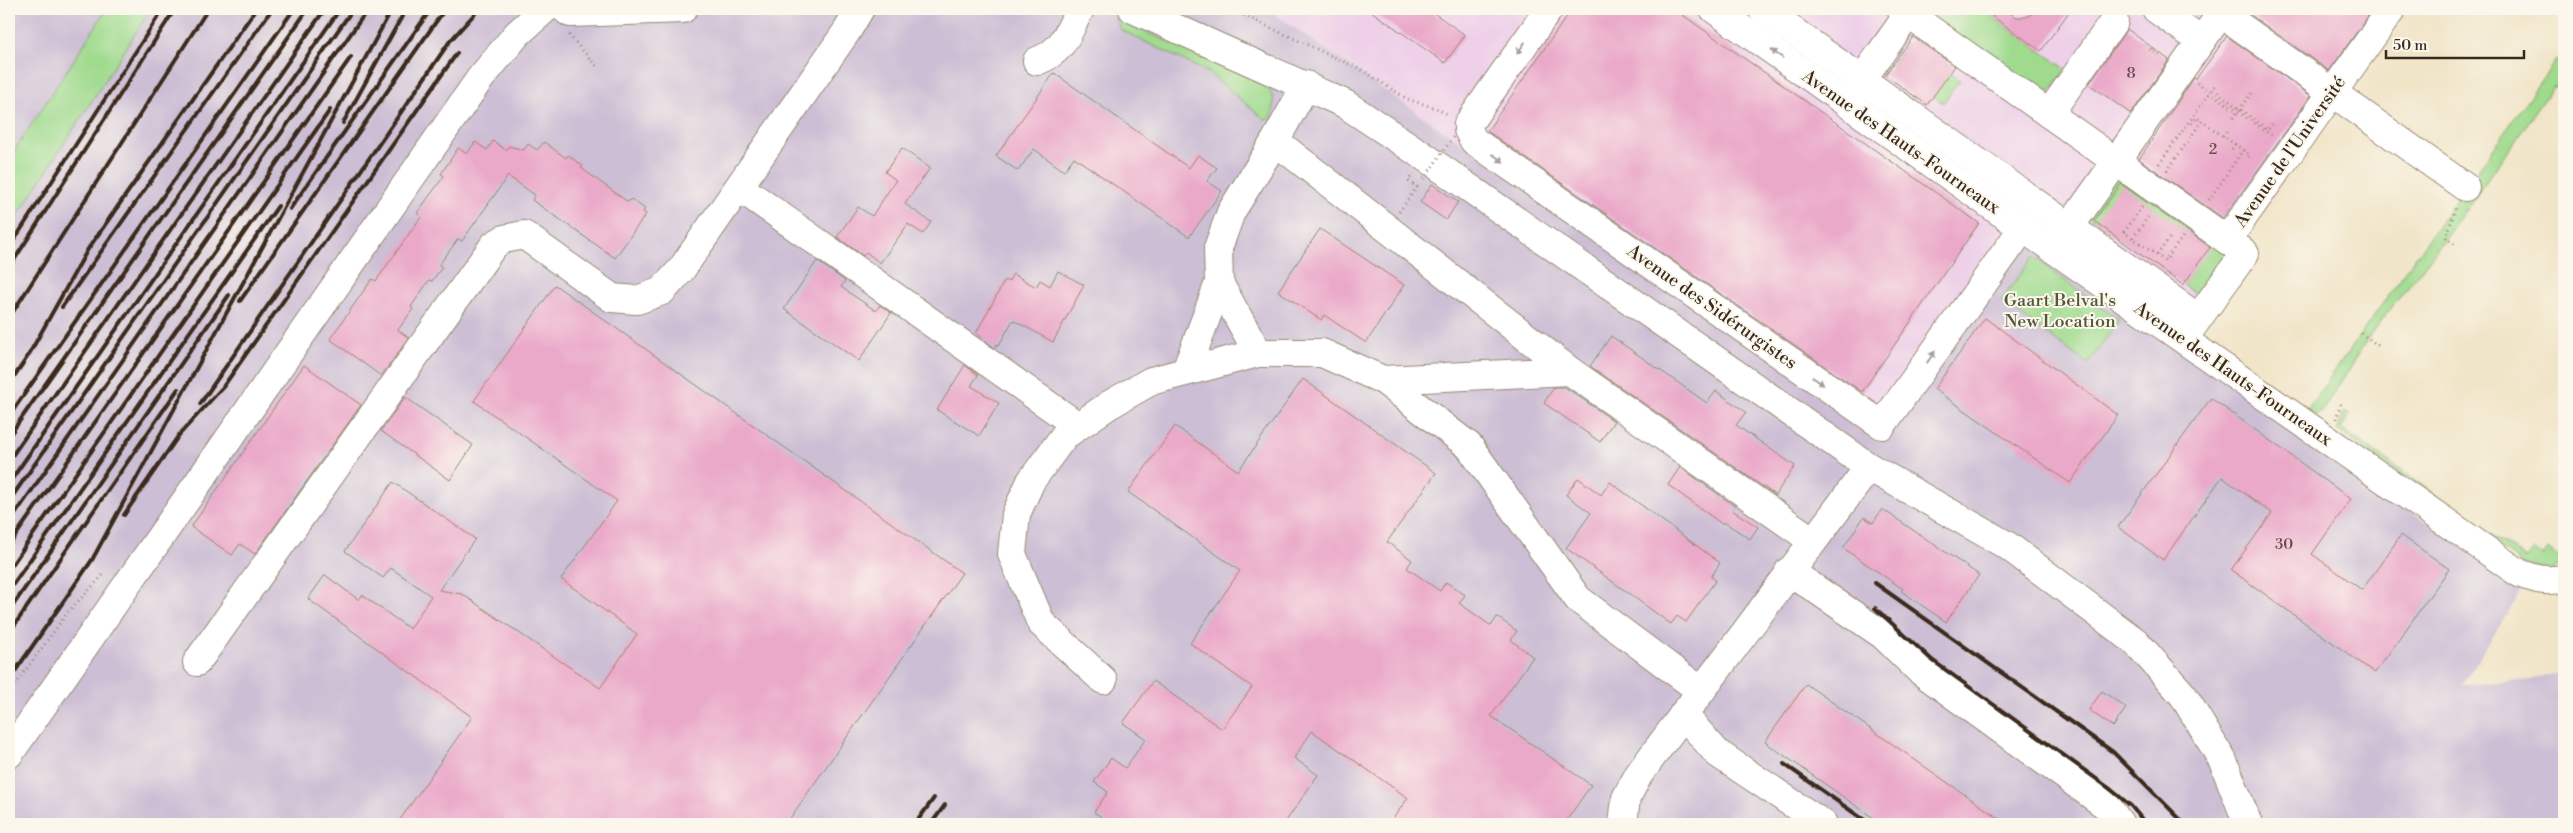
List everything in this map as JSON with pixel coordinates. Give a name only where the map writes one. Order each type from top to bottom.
[{"type":"street","points":[[9,754],[480,80],[517,34],[544,9]]},
{"type":"street","points":[[565,19],[570,13],[683,9]]},
{"type":"street","points":[[197,662],[494,245],[504,238],[524,236],[612,298],[637,300],[662,291],[681,270],[847,31],[860,9]]},
{"type":"street","points":[[1037,61],[1049,56],[1061,46],[1080,9]]},
{"type":"street","points":[[1133,9],[1345,104],[1425,168],[1869,467],[2008,546],[2136,642],[2184,695],[2223,761],[2248,824]]},
{"type":"street","points":[[1461,129],[1550,9]]},
{"type":"street","name":"Avenue des Hauts-Fourneaux","points":[[1714,9],[2023,228],[2062,239]]},
{"type":"street","name":"Avenue des Hauts-Fourneaux","points":[[1762,9],[1861,80],[2062,239],[2191,329],[2519,573],[2536,580],[2556,581],[2564,578]]},
{"type":"street","points":[[2156,9],[2201,41]]},
{"type":"street","name":"Avenue de l'Université","points":[[2191,329],[2245,253],[2227,240],[2392,9]]},
{"type":"street","points":[[1845,102],[1907,10],[2049,114],[2227,240]]},
{"type":"street","points":[[2062,239],[2223,11],[2332,93],[2465,188]]},
{"type":"street","points":[[2049,114],[2118,16]]},
{"type":"street","points":[[1186,371],[1219,283],[1218,248],[1231,212],[1275,141],[1306,85]]},
{"type":"street","name":"Avenue des Sidérurgistes","points":[[1461,129],[1468,130],[1474,141],[1882,425],[2023,228]]},
{"type":"street","points":[[1275,141],[1570,371],[1813,540]]},
{"type":"street","points":[[739,187],[1078,426]]},
{"type":"street","points":[[1219,283],[1258,353]]},
{"type":"street","points":[[1103,680],[1041,623],[1012,554],[1016,514],[1031,481],[1064,436],[1109,404],[1151,382],[1258,353],[1322,353],[1383,380],[1469,446],[1578,599],[1701,691]]},
{"type":"street","points":[[1383,380],[1570,371]]},
{"type":"street","points":[[1623,824],[1626,798],[1639,774],[1789,571],[1869,467]]},
{"type":"street","points":[[1789,571],[1883,635],[1918,670],[2108,807],[2120,824]]},
{"type":"street","points":[[1683,714],[1717,753],[1823,824]]},
{"type":"path","points":[[1230,9],[1364,71],[1407,99],[1436,108],[1459,121],[1461,129],[1425,168],[1408,180],[1417,186],[1387,228]]},
{"type":"path","points":[[565,19],[598,68]]},
{"type":"path","points":[[2150,49],[2168,61]]},
{"type":"path","points":[[2196,82],[2276,138]]},
{"type":"path","points":[[2159,164],[2216,84],[2212,90],[2268,130],[2272,124]]},
{"type":"path","points":[[2233,118],[2253,90]]},
{"type":"path","points":[[2192,123],[2196,117],[2202,121]]},
{"type":"path","points":[[2208,132],[2211,128]]},
{"type":"path","points":[[2232,149],[2235,144]]},
{"type":"path","points":[[2243,150],[2250,155],[2247,159]]},
{"type":"path","points":[[2454,244],[2446,238],[2465,188]]},
{"type":"path","points":[[2133,238],[2148,217]]},
{"type":"path","points":[[2119,232],[2124,232]]},
{"type":"path","points":[[2157,256],[2172,235]]},
{"type":"path","points":[[2361,333],[2380,347]]},
{"type":"shaded area","points":[[9,9],[107,9],[9,159]]},
{"type":"shaded area","points":[[151,9],[1267,9],[1878,431],[2023,228],[2211,371],[2523,589],[2462,685],[2531,680],[2564,671],[2564,824],[9,824],[9,229]]},
{"type":"shaded area","points":[[1267,9],[2392,9],[2194,316],[1878,431]]},
{"type":"green space","points":[[107,9],[151,9],[9,229],[9,159]]},
{"type":"green space","points":[[1930,9],[1982,9],[2066,69],[2043,101],[1925,17]]},
{"type":"green space","points":[[1114,18],[1263,83],[1270,91],[1273,99],[1274,108],[1271,118],[1264,119],[1209,73],[1121,30]]},
{"type":"green space","points":[[1908,43],[1960,80],[1943,103],[1891,66]]},
{"type":"green space","points":[[2556,60],[2564,66],[2564,93],[2554,86],[2446,238],[2368,338],[2322,412],[2316,415],[2304,414]]},
{"type":"green space","points":[[2116,173],[2235,258],[2205,300],[2086,215]]},
{"type":"green space","name":"Gaart Belval's New Location","points":[[2033,257],[2119,320],[2088,364],[2001,301]]},
{"type":"green space","points":[[2345,412],[2350,415],[2341,428],[2526,559],[2534,549],[2543,556],[2548,549],[2558,557],[2564,549],[2564,563],[2552,570],[2523,564],[2337,430]]},
{"type":"building","points":[[1368,9],[1428,9],[1465,35],[1445,63]]},
{"type":"building","points":[[1572,9],[1674,9],[1979,223],[1862,392],[1487,131]]},
{"type":"building","points":[[1982,9],[2000,9],[2017,17],[2026,17],[2039,9],[2071,9],[2041,51]]},
{"type":"building","points":[[2246,9],[2373,9],[2329,71],[2245,11]]},
{"type":"building","points":[[2127,29],[2169,60],[2131,114],[2089,84]]},
{"type":"building","points":[[2227,36],[2311,96],[2223,218],[2139,159],[2194,78],[2196,79]]},
{"type":"building","points":[[1913,37],[1955,66],[1927,105],[1885,75]]},
{"type":"building","points":[[1054,73],[1189,168],[1198,155],[1217,168],[1207,181],[1222,191],[1189,237],[1074,157],[1064,171],[1034,149],[1018,171],[996,156]]},
{"type":"building","points":[[493,141],[506,150],[509,146],[524,150],[528,144],[537,150],[544,142],[566,158],[568,155],[583,166],[581,168],[628,202],[631,199],[645,209],[643,212],[646,214],[615,258],[532,200],[535,195],[508,176],[462,241],[458,239],[439,265],[442,267],[432,281],[429,280],[411,307],[413,309],[398,330],[409,338],[381,376],[330,339],[372,279],[376,281],[421,217],[417,213],[444,176],[441,174],[458,148],[467,154],[475,142],[487,150]]},
{"type":"building","points":[[902,148],[930,168],[905,204],[931,222],[923,234],[908,224],[880,263],[866,252],[863,256],[837,237],[858,207],[872,216],[896,180],[885,172]]},
{"type":"building","points":[[1432,184],[1458,202],[1446,220],[1420,202]]},
{"type":"building","points":[[2121,184],[2210,247],[2183,285],[2094,221]]},
{"type":"building","points":[[1320,229],[1404,285],[1366,343],[1324,315],[1321,320],[1278,291]]},
{"type":"building","points":[[817,261],[845,281],[841,287],[876,311],[880,305],[891,313],[859,361],[784,309]]},
{"type":"building","points":[[1058,271],[1084,285],[1053,342],[1013,320],[999,345],[997,344],[995,348],[976,333],[1005,280],[1008,282],[1013,274],[1036,287],[1040,280],[1050,286]]},
{"type":"building","points":[[555,285],[962,573],[786,824],[397,824],[472,717],[308,599],[325,575],[359,600],[362,595],[410,629],[431,596],[391,568],[383,578],[345,551],[393,482],[475,539],[439,590],[462,594],[600,688],[637,634],[561,579],[617,501],[474,401]]},
{"type":"building","points":[[1985,318],[2118,415],[2070,483],[1934,389]]},
{"type":"building","points":[[1611,336],[1707,403],[1716,391],[1746,412],[1736,425],[1795,466],[1775,495],[1590,366]]},
{"type":"building","points":[[304,365],[361,405],[255,554],[240,544],[232,555],[191,527]]},
{"type":"building","points":[[965,365],[978,375],[971,386],[999,403],[979,436],[937,410]]},
{"type":"building","points":[[1303,379],[1436,473],[1387,542],[1412,560],[1407,568],[1440,591],[1446,582],[1465,595],[1459,603],[1491,626],[1497,617],[1517,631],[1511,640],[1533,657],[1491,716],[1591,785],[1564,824],[1389,824],[1408,798],[1312,731],[1294,758],[1318,775],[1284,824],[1111,824],[1094,812],[1108,792],[1094,782],[1111,758],[1125,768],[1146,739],[1123,723],[1153,681],[1222,729],[1252,687],[1190,643],[1240,571],[1128,492],[1175,426],[1238,471]]},
{"type":"building","points":[[1554,387],[1565,387],[1614,421],[1600,442],[1544,403]]},
{"type":"building","points":[[405,397],[473,445],[450,480],[381,431]]},
{"type":"building","points":[[2211,398],[2351,499],[2312,554],[2362,590],[2401,535],[2449,569],[2375,673],[2231,570],[2272,513],[2222,477],[2163,560],[2118,527]]},
{"type":"building","points":[[1680,467],[1735,506],[1732,510],[1758,527],[1750,539],[1724,522],[1722,524],[1668,485]]},
{"type":"building","points":[[1578,478],[1601,495],[1610,482],[1720,563],[1711,577],[1716,580],[1686,622],[1677,616],[1671,624],[1566,548],[1591,513],[1566,495]]},
{"type":"building","points":[[1882,509],[1979,575],[1946,622],[1901,591],[1903,589],[1843,548],[1864,517],[1873,523]]},
{"type":"building","points":[[1806,684],[2007,824],[1882,824],[1765,742]]},
{"type":"building","points":[[2102,691],[2126,708],[2113,727],[2089,710]]},
{"type":"railway","points":[[9,248],[163,9]]},
{"type":"railway","points":[[9,268],[175,9]]},
{"type":"railway","points":[[9,318],[208,9]]},
{"type":"railway","points":[[9,384],[28,356],[88,249],[256,9]]},
{"type":"railway","points":[[62,307],[272,9]]},
{"type":"railway","points":[[9,416],[294,9]]},
{"type":"railway","points":[[9,436],[308,9]]},
{"type":"railway","points":[[9,460],[325,9]]},
{"type":"railway","points":[[9,483],[340,9]]},
{"type":"railway","points":[[9,501],[353,9]]},
{"type":"railway","points":[[9,523],[368,9]]},
{"type":"railway","points":[[9,680],[92,560],[392,9]]},
{"type":"railway","points":[[343,123],[406,9]]},
{"type":"railway","points":[[290,209],[431,9]]},
{"type":"railway","points":[[240,301],[445,9]]},
{"type":"railway","points":[[200,404],[450,41],[479,9]]},
{"type":"railway","points":[[124,515],[179,435],[223,387],[457,53]]},
{"type":"railway","points":[[9,545],[351,57]]},
{"type":"railway","points":[[9,569],[330,110]]},
{"type":"railway","points":[[9,590],[278,206]]},
{"type":"railway","points":[[9,611],[229,295]]},
{"type":"railway","points":[[9,633],[178,389]]},
{"type":"railway","points":[[1875,583],[2113,752],[2185,824]]},
{"type":"railway","points":[[1875,608],[1932,660],[2109,788],[2131,806],[2146,824]]},
{"type":"railway","points":[[1784,764],[1870,824]]},
{"type":"railway","points":[[915,824],[934,798]]},
{"type":"railway","points":[[931,824],[945,805]]}]
